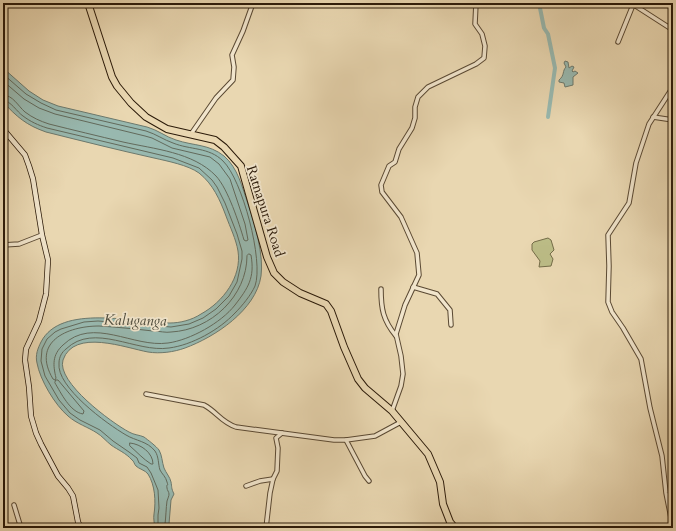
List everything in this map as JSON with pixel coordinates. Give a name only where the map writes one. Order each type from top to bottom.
[{"type":"highway","name":"Ratnapura Road","points":[[88,3],[112,77],[116,86],[131,103],[146,116],[167,129],[214,140],[224,147],[241,166],[267,257],[274,273],[288,286],[326,304],[331,311],[344,347],[358,379],[365,388],[392,412],[428,454],[440,482],[443,504],[450,522],[455,528]]},
{"type":"street","points":[[191,134],[216,98],[233,80],[234,67],[232,55],[243,31],[252,3]]},
{"type":"street","points":[[392,412],[401,386],[403,374],[396,334],[405,305],[419,275],[417,253],[401,217],[382,192],[381,185],[389,166],[395,162],[399,149],[412,128],[418,97],[428,87],[476,64],[484,58],[485,46],[482,34],[475,24],[476,3]]},
{"type":"street","points":[[618,42],[632,4],[673,30]]},
{"type":"street","points":[[673,79],[671,90],[649,124],[636,163],[629,203],[608,235],[608,302],[612,312],[641,359],[650,408],[662,456],[666,492],[673,528]]},
{"type":"street","points":[[653,117],[673,120]]},
{"type":"street","points":[[3,128],[25,155],[33,179],[42,235],[48,260],[46,294],[39,321],[26,349],[25,360],[31,416],[36,434],[41,444],[58,476],[73,496],[78,522],[81,528]]},
{"type":"street","points":[[3,245],[19,244],[42,235]]},
{"type":"street","points":[[413,287],[437,294],[450,310],[452,325]]},
{"type":"street","points":[[381,289],[381,305],[384,319],[388,327],[397,336]]},
{"type":"street","points":[[146,394],[204,405],[212,410],[221,420],[236,427],[334,440],[375,436],[401,422]]},
{"type":"street","points":[[266,528],[273,479],[277,471],[278,448],[276,438],[282,432]]},
{"type":"street","points":[[346,440],[365,476],[370,481]]},
{"type":"street","points":[[246,486],[260,481],[273,479]]},
{"type":"street","points":[[14,505],[21,528]]},
{"type":"green space","points":[[548,238],[551,240],[554,250],[550,254],[553,259],[551,266],[539,267],[540,261],[532,250],[532,244]]},
{"type":"water","points":[[565,61],[568,62],[569,68],[572,66],[574,67],[573,72],[575,71],[578,73],[573,77],[573,85],[565,87],[564,83],[559,82],[559,80],[566,67],[564,63]]},
{"type":"water","points":[[3,68],[29,91],[43,100],[58,106],[147,127],[176,140],[213,149],[224,156],[233,166],[251,212],[260,250],[262,268],[261,276],[258,288],[251,300],[243,311],[232,321],[209,337],[181,349],[153,353],[114,344],[89,342],[78,345],[69,350],[63,360],[63,369],[68,379],[87,401],[121,427],[131,433],[144,437],[159,450],[174,494],[171,500],[170,528],[154,528],[154,493],[148,474],[136,466],[127,455],[111,445],[99,434],[71,419],[58,405],[41,377],[36,360],[37,352],[41,342],[51,330],[65,323],[81,319],[100,318],[170,323],[186,321],[194,318],[217,303],[234,279],[237,270],[238,251],[234,238],[216,193],[204,177],[199,173],[177,164],[46,132],[27,123],[17,116],[3,102]]},
{"type":"waterway","points":[[539,3],[544,28],[548,34],[555,68],[548,117]]},
{"type":"water label","name":"Kaluganga","points":[[135,320]]}]
